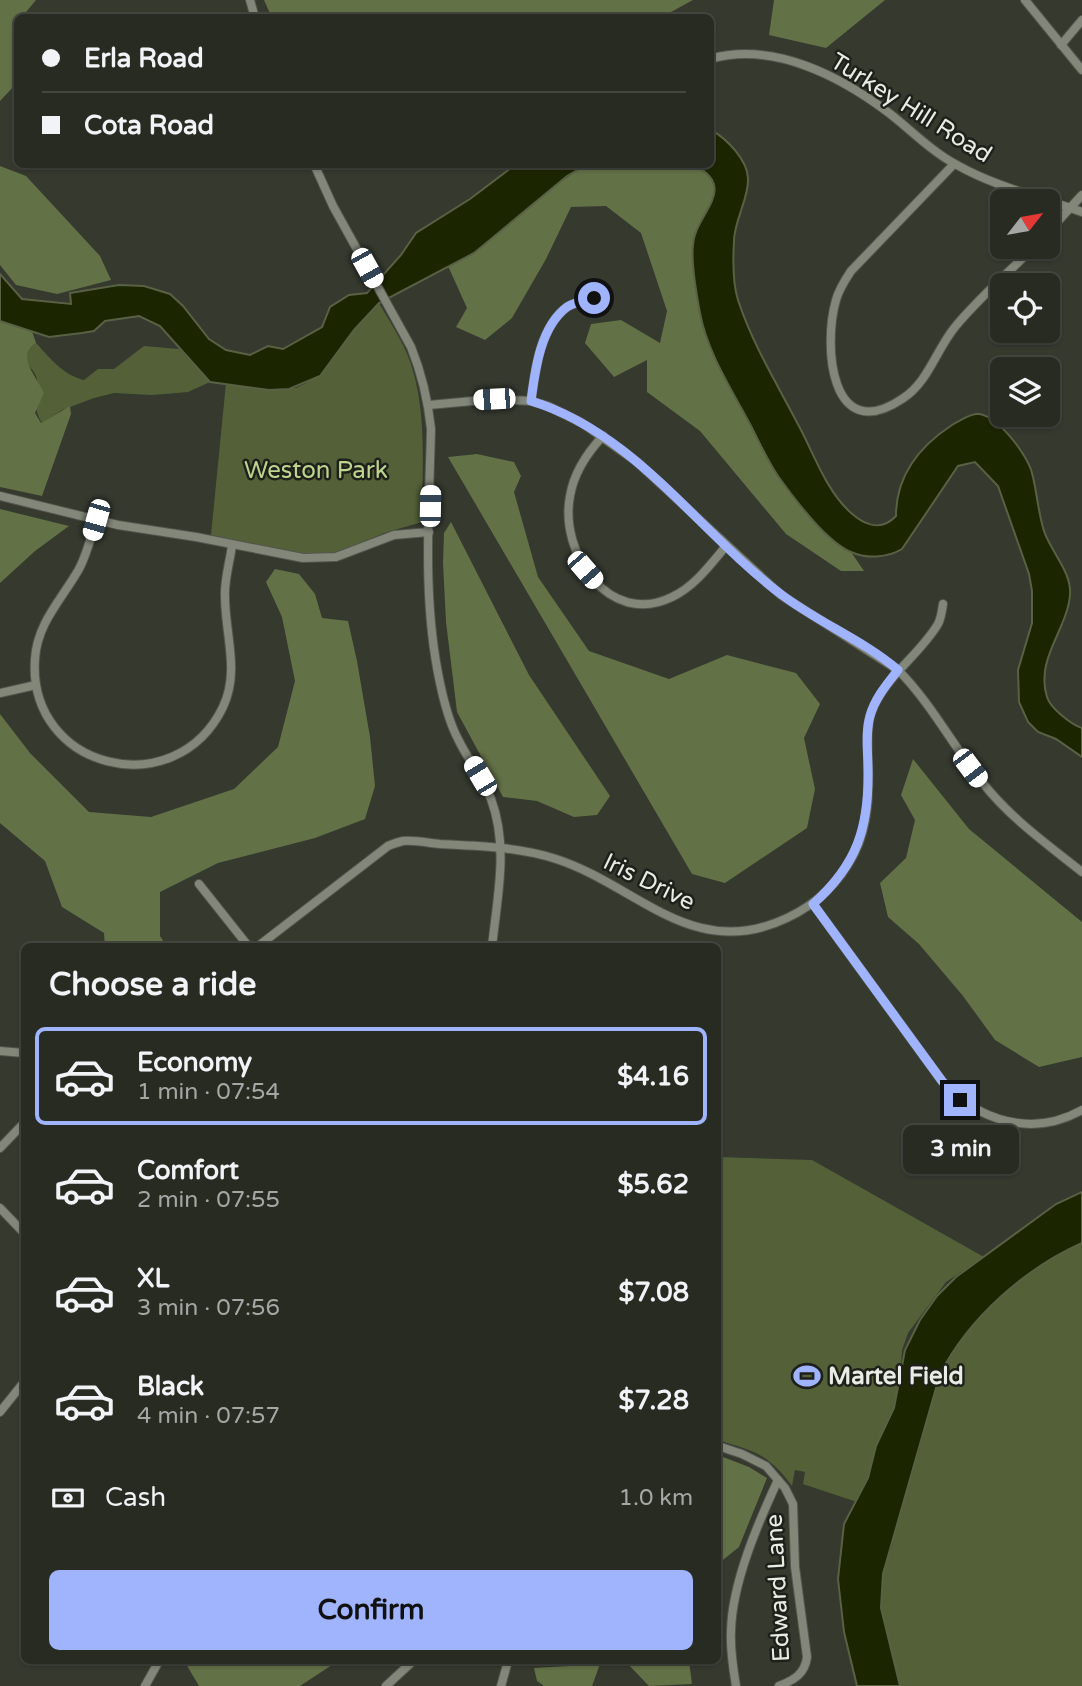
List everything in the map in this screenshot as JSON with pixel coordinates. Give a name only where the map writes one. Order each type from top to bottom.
[{"type":"street","points":[[1025,0],[1082,71]]},
{"type":"street","points":[[1061,45],[1082,20]]},
{"type":"street","name":"Turkey Hill Road","points":[[714,59],[731,55],[765,56],[822,73],[867,97],[954,164],[1002,185],[1082,212]]},
{"type":"street","points":[[954,164],[851,271],[838,292],[832,318],[830,359],[835,383],[843,397],[856,408],[874,411],[891,406],[905,397],[923,379],[954,327],[1022,259]]},
{"type":"street","points":[[316,168],[333,206],[418,363],[429,405],[431,429],[428,589],[431,629],[448,716],[490,797],[496,816],[501,848],[492,943]]},
{"type":"street","points":[[1060,219],[1082,195]]},
{"type":"street","points":[[531,401],[538,359],[551,327],[570,305],[594,298]]},
{"type":"street","points":[[429,405],[494,399],[531,401],[567,415],[603,436],[637,462],[781,595],[898,670],[913,685],[958,751],[998,801],[1029,830],[1082,872]]},
{"type":"street","points":[[603,436],[584,458],[569,496],[568,522],[576,555],[596,582],[625,602],[642,605],[659,603],[688,587],[726,546]]},
{"type":"street","points":[[0,496],[96,520],[294,557],[320,559],[344,555],[394,535],[429,532]]},
{"type":"street","points":[[96,520],[83,560],[41,630],[35,657],[36,685],[43,707],[55,728],[73,745],[93,757],[116,764],[140,765],[164,761],[185,750],[212,726],[228,694],[231,657],[225,596],[232,545]]},
{"type":"street","name":"Iris Drive","points":[[262,943],[388,846],[404,841],[501,848],[556,859],[596,877],[671,919],[712,930],[729,932],[779,922],[813,904],[827,892],[847,866],[861,836],[868,803],[867,734],[876,699],[939,622],[943,604]]},
{"type":"street","points":[[0,693],[36,685]]},
{"type":"street","points":[[199,884],[246,943]]},
{"type":"street","points":[[813,904],[942,1081],[968,1106],[991,1118],[1027,1124],[1052,1122],[1082,1110]]},
{"type":"street","points":[[0,1051],[21,1053]]},
{"type":"street","points":[[0,1148],[21,1126]]},
{"type":"street","points":[[0,1208],[21,1230]]},
{"type":"street","points":[[0,1412],[21,1386]]},
{"type":"street","points":[[721,1447],[758,1460],[778,1479],[754,1534],[732,1614],[731,1647],[736,1686]]},
{"type":"street","name":"Edward Lane","points":[[778,1479],[789,1494],[795,1512],[795,1567],[807,1657],[806,1667],[800,1675],[779,1686]]},
{"type":"street","points":[[145,1686],[157,1664]]},
{"type":"street","points":[[386,1686],[410,1664]]},
{"type":"street","points":[[501,1686],[507,1664]]},
{"type":"green space","name":"Weston Park","points":[[379,303],[407,353],[417,389],[423,446],[422,522],[384,533],[335,554],[295,554],[211,535],[226,383],[296,388],[320,376],[354,330]]},
{"type":"green space","points":[[36,343],[63,370],[84,380],[98,369],[114,369],[144,346],[179,349],[210,382],[188,392],[152,395],[114,393],[62,410],[42,423],[36,406],[36,377],[26,359],[28,349]]},
{"type":"green space","points":[[721,1157],[812,1160],[984,1257],[946,1282],[908,1333],[902,1350],[899,1399],[882,1434],[866,1484],[857,1502],[803,1484],[805,1472],[795,1470],[792,1486],[768,1460],[721,1441]]},
{"type":"green space","points":[[1082,1236],[1082,1686],[899,1686],[879,1620],[881,1577],[892,1547],[901,1499],[919,1451],[936,1385],[946,1359],[965,1332],[1005,1292]]},
{"type":"shaded area","points":[[0,0],[36,0],[24,14],[14,14],[14,86],[0,101]]},
{"type":"shaded area","points":[[264,0],[693,0],[667,14],[270,14]]},
{"type":"shaded area","points":[[774,0],[885,0],[826,48],[769,35]]},
{"type":"shaded area","points":[[714,132],[735,150],[744,164],[748,179],[734,241],[734,279],[738,300],[751,334],[822,473],[842,504],[855,517],[879,525],[896,516],[900,488],[912,463],[940,433],[967,417],[976,414],[990,418],[990,427],[1001,427],[1024,456],[1032,473],[1044,531],[1070,587],[1068,608],[1048,657],[1044,683],[1052,706],[1062,716],[1082,728],[1082,757],[1056,739],[1038,732],[1028,722],[1019,702],[1018,670],[1032,623],[1029,574],[998,486],[975,462],[958,466],[902,549],[877,556],[851,552],[832,539],[801,507],[774,470],[714,356],[703,328],[693,245],[700,222],[712,202],[714,183],[698,168],[714,168]]},
{"type":"shaded area","points":[[0,166],[26,176],[100,256],[111,280],[57,294],[16,285],[0,265]]},
{"type":"shaded area","points":[[511,168],[581,168],[567,176],[474,253],[379,303],[354,330],[320,376],[289,389],[269,390],[210,382],[160,326],[139,316],[105,321],[94,331],[49,337],[0,321],[0,274],[22,299],[71,304],[70,293],[119,285],[144,286],[170,294],[209,339],[226,350],[250,355],[268,346],[283,349],[322,327],[330,307],[349,295],[367,293],[401,255],[416,233],[470,199]]},
{"type":"shaded area","points":[[582,168],[698,168],[709,177],[715,190],[712,205],[701,220],[700,315],[715,358],[777,475],[825,534],[851,552],[864,571],[841,571],[786,534],[700,431],[647,392],[647,360],[614,377],[585,343],[591,324],[621,320],[660,343],[667,311],[641,233],[606,206],[571,207],[546,259],[512,318],[485,340],[456,327],[467,308],[448,266],[484,243]]},
{"type":"shaded area","points":[[0,320],[32,331],[36,343],[30,348],[27,360],[44,393],[35,413],[41,423],[70,406],[71,414],[42,496],[0,487]]},
{"type":"shaded area","points":[[477,454],[514,462],[521,476],[514,492],[538,577],[589,651],[669,679],[727,655],[796,673],[820,704],[804,738],[815,789],[807,828],[725,883],[692,874],[448,457]]},
{"type":"shaded area","points":[[0,509],[69,526],[35,551],[0,583]]},
{"type":"shaded area","points":[[451,522],[529,675],[610,796],[597,815],[574,817],[537,801],[503,797],[457,712],[446,622],[443,563],[444,533]]},
{"type":"shaded area","points":[[275,569],[299,574],[315,594],[322,618],[348,621],[370,737],[375,786],[365,819],[315,838],[218,863],[160,892],[160,936],[164,943],[105,943],[104,933],[62,907],[45,861],[0,823],[0,714],[30,753],[89,812],[151,817],[234,789],[278,747],[295,681],[282,617],[266,582]]},
{"type":"shaded area","points":[[913,759],[969,829],[1082,922],[1082,1057],[1039,1067],[995,1040],[963,996],[919,944],[888,917],[880,883],[906,858],[915,820],[901,795]]},
{"type":"shaded area","points":[[1082,1192],[1082,1243],[1039,1267],[1000,1297],[966,1334],[940,1374],[883,1574],[881,1608],[900,1686],[857,1686],[844,1632],[838,1579],[844,1524],[868,1478],[876,1446],[894,1408],[905,1350],[920,1320],[937,1296],[956,1277],[1056,1204]]},
{"type":"shaded area","points":[[721,1456],[749,1467],[767,1478],[739,1547],[721,1562]]},
{"type":"shaded area","points":[[186,1664],[333,1664],[300,1686],[199,1686]]},
{"type":"shaded area","points":[[600,1664],[592,1686],[544,1686],[537,1681],[534,1668]]},
{"type":"shaded area","points":[[628,1664],[689,1664],[692,1684],[649,1686]]},
{"type":"place","name":"Martel Field","points":[[807,1376]]},
{"type":"route","points":[[594,298],[570,305],[551,327],[538,359],[531,401],[567,415],[619,447],[781,595],[888,661],[898,670],[876,699],[870,716],[867,734],[868,803],[861,836],[838,880],[813,904],[942,1081],[960,1100]]}]
